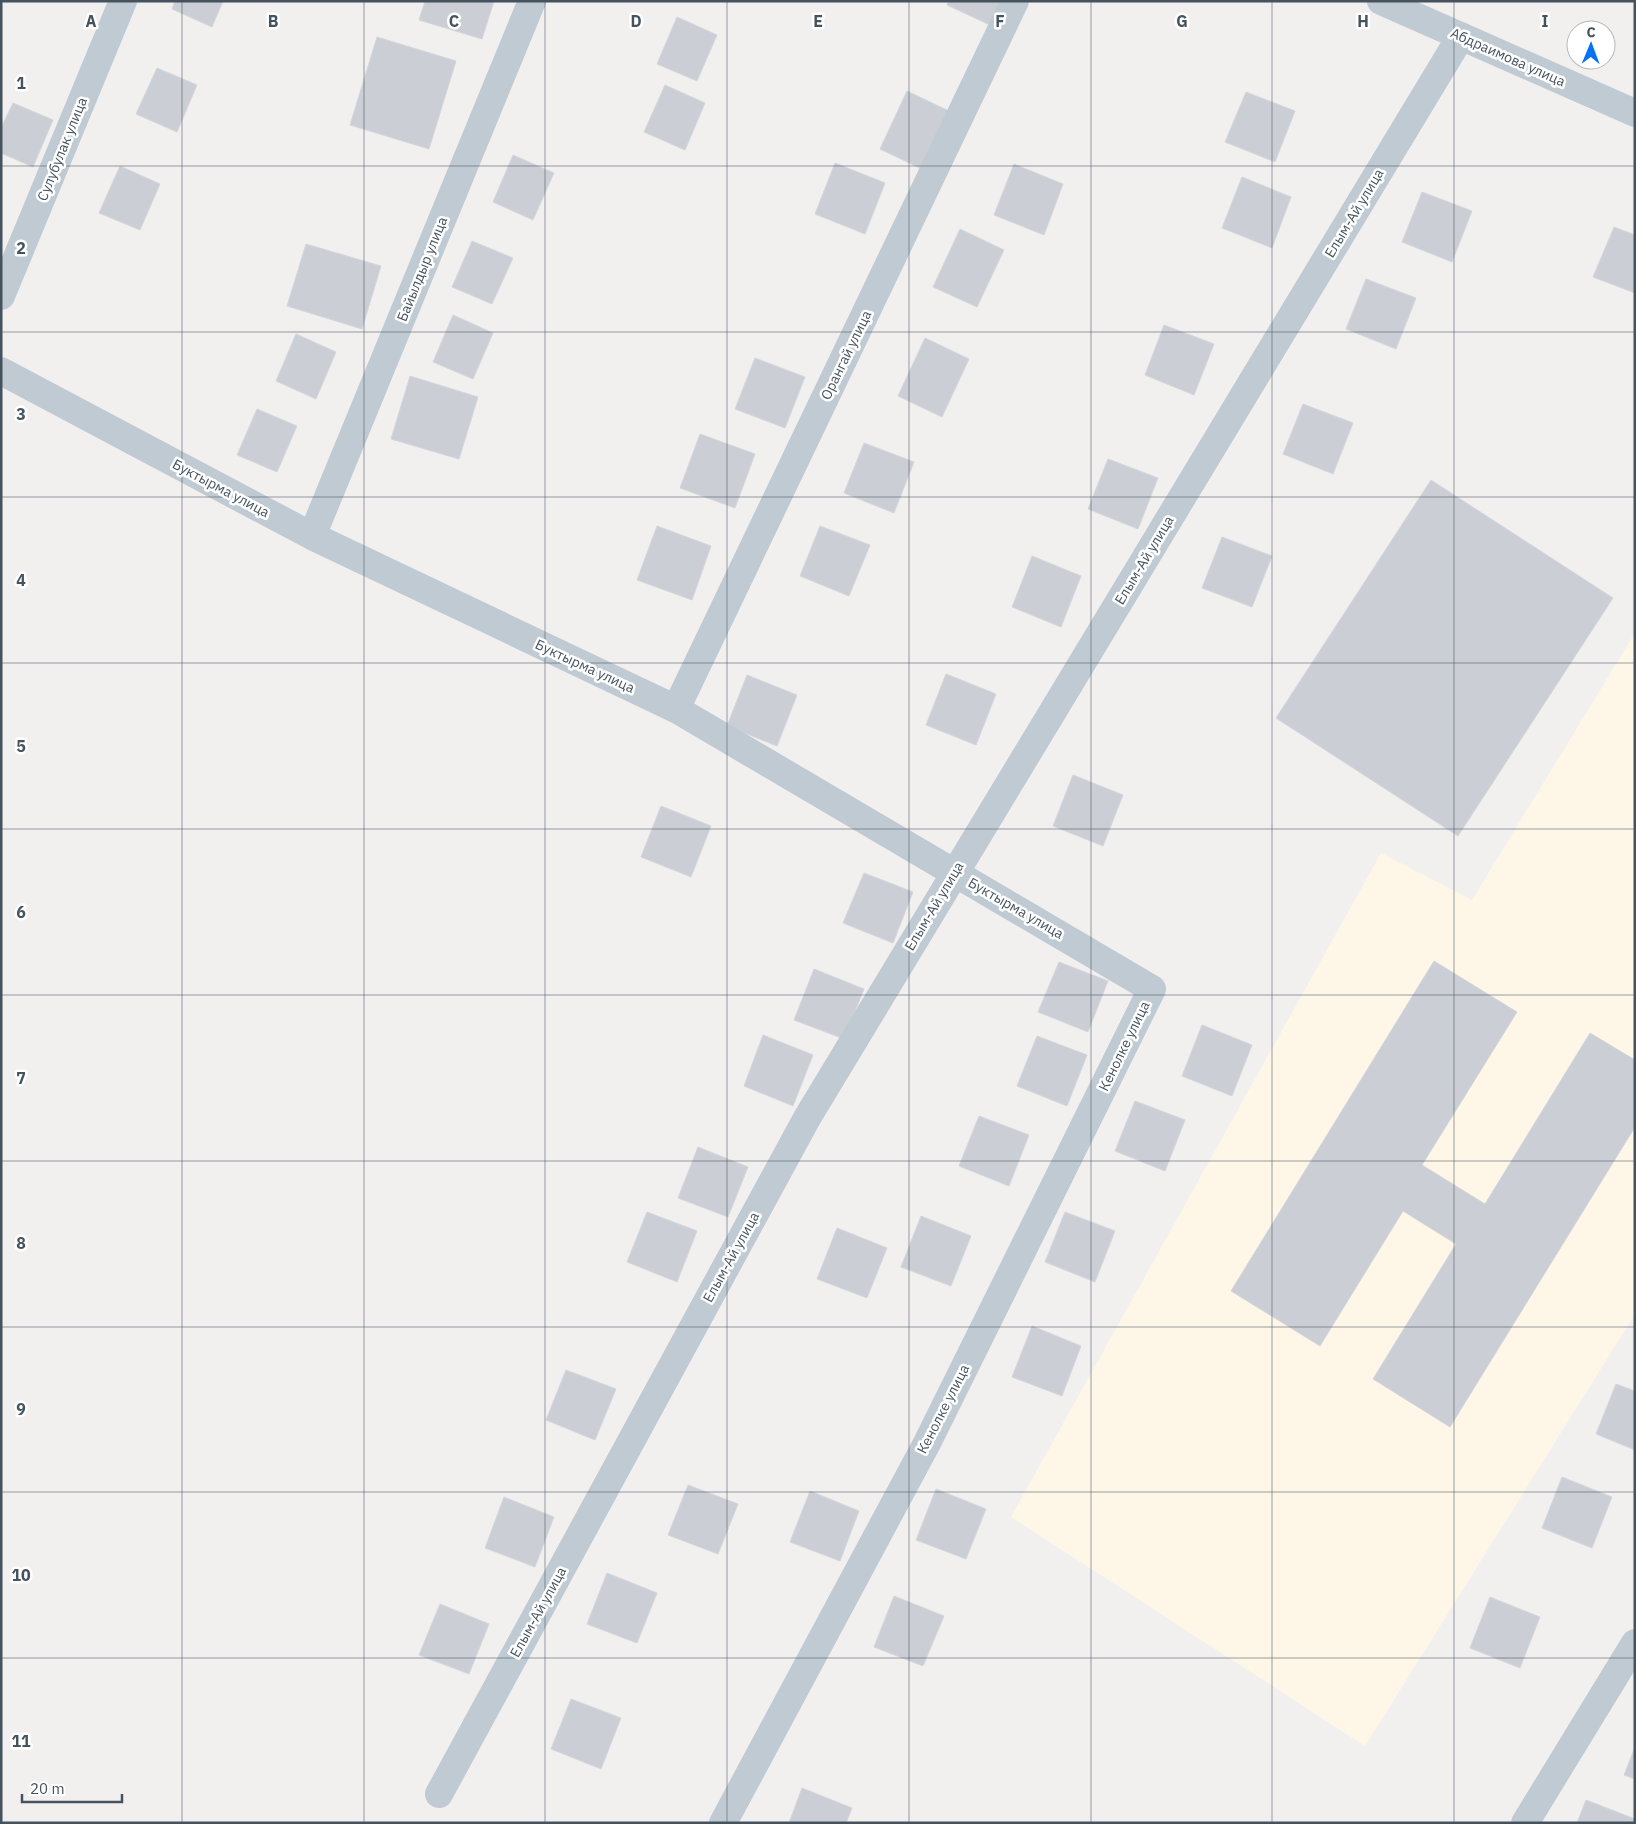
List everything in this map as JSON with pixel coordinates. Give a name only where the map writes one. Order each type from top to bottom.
[{"type":"street","name":"Сулубулак улица","points":[[1,296],[123,1]]},
{"type":"street","name":"Байылдыр улица","points":[[312,536],[532,1]]},
{"type":"street","name":"Орангай улица","points":[[676,709],[1016,1]]},
{"type":"street","name":"Абдраимова улица","points":[[1380,1],[1635,113]]},
{"type":"street","name":"Елым-Ай улица","points":[[439,1794],[806,1118],[1461,36]]},
{"type":"street","name":"Буктырма улица","points":[[1,371],[312,536],[676,709],[1152,989]]},
{"type":"street","name":"Кенолке улица","points":[[723,1823],[927,1443],[1152,989]]},
{"type":"street","points":[[1525,1823],[1635,1643]]},
{"type":"shaded area","points":[[1635,633],[1635,1314],[1365,1746],[1011,1517],[1381,853],[1472,900]]},
{"type":"building","points":[[175,1],[223,1],[212,27],[172,9]]},
{"type":"building","points":[[425,1],[494,1],[482,39],[419,20]]},
{"type":"building","points":[[948,1],[1002,1],[990,25],[947,5]]},
{"type":"building","points":[[677,17],[717,35],[697,81],[657,64]]},
{"type":"building","points":[[377,37],[456,61],[429,149],[350,125]]},
{"type":"building","points":[[157,68],[197,85],[177,132],[136,114]]},
{"type":"building","points":[[665,85],[705,103],[685,150],[644,132]]},
{"type":"building","points":[[907,91],[951,112],[924,170],[880,149]]},
{"type":"building","points":[[1246,92],[1295,111],[1275,162],[1225,142]]},
{"type":"building","points":[[13,103],[53,120],[33,167],[1,153],[1,128]]},
{"type":"building","points":[[513,155],[554,173],[533,220],[493,202]]},
{"type":"building","points":[[835,163],[885,183],[865,234],[815,214]]},
{"type":"building","points":[[1014,164],[1063,184],[1044,235],[994,215]]},
{"type":"building","points":[[120,166],[160,184],[140,230],[99,213]]},
{"type":"building","points":[[1242,177],[1291,197],[1272,248],[1222,228]]},
{"type":"building","points":[[1422,192],[1472,211],[1452,262],[1402,242]]},
{"type":"building","points":[[1614,227],[1635,235],[1635,293],[1593,277]]},
{"type":"building","points":[[960,229],[1004,250],[977,307],[933,287]]},
{"type":"building","points":[[472,241],[513,258],[492,304],[452,287]]},
{"type":"building","points":[[306,244],[381,266],[362,329],[287,306]]},
{"type":"building","points":[[1366,279],[1416,298],[1396,349],[1346,329]]},
{"type":"building","points":[[453,315],[493,333],[473,379],[433,362]]},
{"type":"building","points":[[1164,325],[1214,344],[1194,395],[1145,375]]},
{"type":"building","points":[[296,334],[336,352],[316,399],[276,381]]},
{"type":"building","points":[[925,338],[969,359],[942,417],[898,396]]},
{"type":"building","points":[[755,358],[805,377],[785,428],[735,409]]},
{"type":"building","points":[[410,376],[478,397],[459,459],[391,439]]},
{"type":"building","points":[[1303,404],[1353,423],[1333,474],[1283,454]]},
{"type":"building","points":[[257,409],[297,426],[277,472],[237,455]]},
{"type":"building","points":[[700,434],[755,454],[735,508],[680,488]]},
{"type":"building","points":[[864,443],[914,462],[894,513],[844,493]]},
{"type":"building","points":[[1108,459],[1158,478],[1138,529],[1088,509]]},
{"type":"building","points":[[1431,480],[1613,598],[1458,836],[1276,718]]},
{"type":"building","points":[[657,526],[711,546],[692,600],[637,580]]},
{"type":"building","points":[[820,526],[870,545],[849,596],[800,576]]},
{"type":"building","points":[[1222,537],[1272,556],[1252,607],[1202,588]]},
{"type":"building","points":[[1032,556],[1081,576],[1061,627],[1012,607]]},
{"type":"building","points":[[946,674],[996,694],[976,745],[926,725]]},
{"type":"building","points":[[747,675],[797,695],[777,746],[727,726]]},
{"type":"building","points":[[1073,775],[1123,795],[1103,846],[1053,826]]},
{"type":"building","points":[[661,806],[711,826],[691,877],[641,857]]},
{"type":"building","points":[[864,873],[913,892],[893,943],[843,923]]},
{"type":"building","points":[[1434,961],[1517,1012],[1422,1165],[1485,1204],[1590,1033],[1635,1060],[1635,1127],[1450,1427],[1373,1379],[1456,1244],[1403,1211],[1320,1346],[1231,1291]]},
{"type":"building","points":[[1059,962],[1108,981],[1088,1032],[1038,1012]]},
{"type":"building","points":[[814,969],[864,989],[844,1039],[794,1020]]},
{"type":"building","points":[[1202,1025],[1252,1045],[1232,1096],[1182,1076]]},
{"type":"building","points":[[763,1035],[813,1055],[793,1106],[744,1086]]},
{"type":"building","points":[[1037,1036],[1087,1055],[1067,1106],[1017,1086]]},
{"type":"building","points":[[1135,1101],[1185,1120],[1165,1171],[1115,1151]]},
{"type":"building","points":[[979,1116],[1029,1135],[1009,1186],[959,1166]]},
{"type":"building","points":[[698,1147],[748,1167],[728,1217],[678,1198]]},
{"type":"building","points":[[647,1212],[697,1231],[677,1282],[627,1262]]},
{"type":"building","points":[[1065,1212],[1115,1231],[1095,1282],[1045,1262]]},
{"type":"building","points":[[921,1216],[971,1236],[951,1286],[901,1267]]},
{"type":"building","points":[[837,1228],[887,1248],[867,1298],[817,1279]]},
{"type":"building","points":[[1032,1326],[1081,1346],[1062,1396],[1012,1377]]},
{"type":"building","points":[[566,1370],[616,1389],[595,1440],[546,1420]]},
{"type":"building","points":[[1616,1384],[1635,1391],[1635,1450],[1596,1434]]},
{"type":"building","points":[[1562,1477],[1612,1497],[1592,1548],[1542,1528]]},
{"type":"building","points":[[688,1485],[738,1504],[718,1554],[668,1535]]},
{"type":"building","points":[[936,1489],[986,1509],[966,1559],[916,1540]]},
{"type":"building","points":[[810,1491],[859,1511],[840,1561],[790,1542]]},
{"type":"building","points":[[504,1497],[554,1517],[535,1567],[485,1548]]},
{"type":"building","points":[[607,1573],[657,1593],[637,1643],[587,1624]]},
{"type":"building","points":[[894,1596],[944,1616],[923,1666],[874,1647]]},
{"type":"building","points":[[1490,1597],[1540,1617],[1520,1668],[1470,1648]]},
{"type":"building","points":[[440,1604],[489,1624],[469,1674],[419,1655]]},
{"type":"building","points":[[571,1699],[621,1718],[601,1769],[551,1749]]},
{"type":"building","points":[[1635,1747],[1635,1779],[1624,1775]]},
{"type":"building","points":[[802,1788],[852,1808],[846,1823],[789,1823]]},
{"type":"building","points":[[1586,1800],[1635,1819],[1635,1823],[1577,1823]]}]
